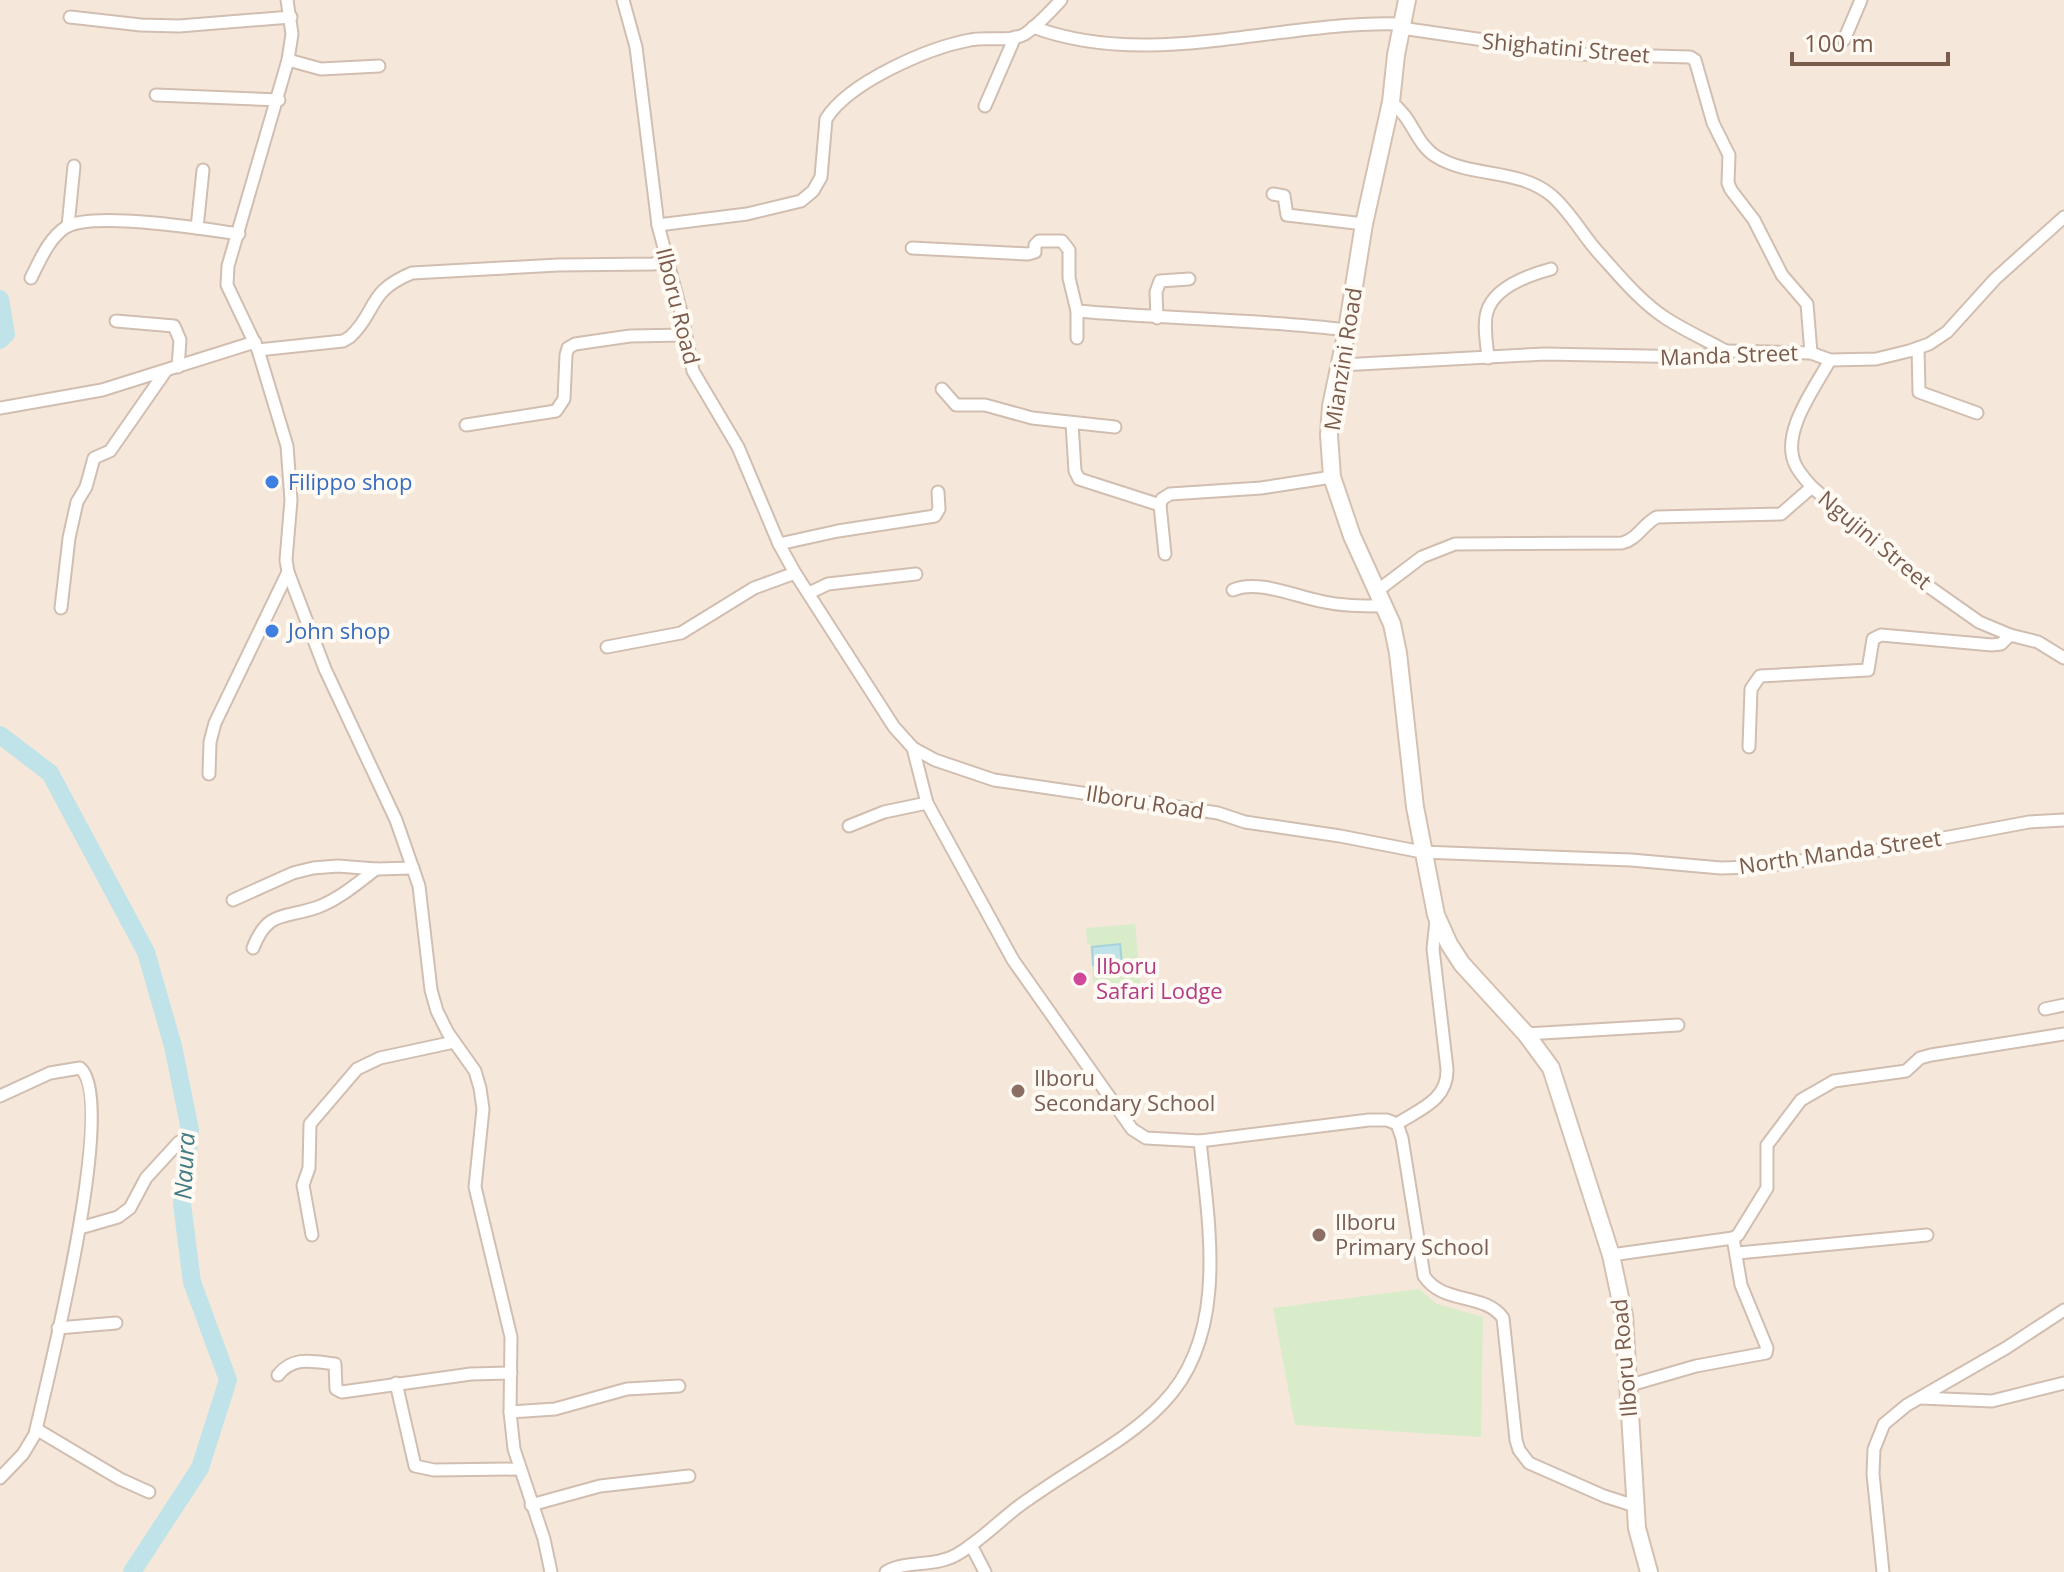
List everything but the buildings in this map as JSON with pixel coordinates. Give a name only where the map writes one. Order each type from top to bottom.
[{"type":"street","points":[[287,0],[292,34],[288,60],[279,100],[228,266],[227,285],[256,346],[287,446],[291,500],[286,560],[288,572],[325,669],[396,820],[419,886],[431,990],[437,1011],[475,1071],[482,1098],[475,1187],[509,1325],[510,1412],[514,1449],[544,1539],[551,1572]]},
{"type":"street","name":"Ilboru Road","points":[[623,0],[638,62],[658,225],[693,371],[738,447],[779,544],[795,573],[894,727],[913,748],[956,769],[994,780],[1218,813],[1245,822],[1422,852],[1436,915],[1449,944],[1462,964],[1526,1034],[1551,1068],[1611,1255],[1624,1316],[1637,1528],[1649,1572]]},
{"type":"street","points":[[658,225],[747,214],[801,201],[813,191],[821,177],[826,119],[853,93],[873,79],[935,51],[970,39],[1015,37],[1033,27],[1061,0]]},
{"type":"street","name":"Mianzini Road","points":[[1407,0],[1391,102],[1364,224],[1341,365],[1331,406],[1329,435],[1332,477],[1346,521],[1392,624],[1422,852]]},
{"type":"street","points":[[1844,40],[1861,0]]},
{"type":"street","points":[[70,17],[179,26],[291,17]]},
{"type":"street","points":[[1033,27],[1089,43],[1139,45],[1359,25],[1401,26]]},
{"type":"street","name":"Shighatini Street","points":[[1401,26],[1580,54],[1690,57],[1695,60],[1713,123],[1729,155],[1728,183],[1754,220],[1782,275],[1807,304],[1811,353]]},
{"type":"street","points":[[985,106],[1015,37]]},
{"type":"street","points":[[288,60],[321,69],[379,66]]},
{"type":"street","points":[[156,95],[279,100]]},
{"type":"street","points":[[1391,102],[1403,111],[1425,148],[1438,158],[1473,172],[1505,175],[1549,193],[1587,240],[1643,300],[1665,318],[1726,351]]},
{"type":"street","points":[[68,226],[74,166]]},
{"type":"street","points":[[197,228],[203,170]]},
{"type":"street","points":[[1273,194],[1284,196],[1287,215],[1364,224]]},
{"type":"street","name":"Manda Street","points":[[1341,365],[1545,354],[1697,357],[1726,351],[1811,353],[1830,360],[1876,359],[1918,348],[1947,332],[1995,279],[2064,217]]},
{"type":"street","points":[[31,278],[53,239],[68,226],[101,222],[239,234]]},
{"type":"street","points":[[2050,228],[2064,231]]},
{"type":"street","points":[[912,248],[1028,254],[1035,252],[1039,241],[1062,241],[1069,250],[1069,278],[1077,311],[1077,338]]},
{"type":"street","points":[[0,408],[84,394],[256,346],[343,341],[350,337],[379,293],[412,273],[558,265],[654,264],[666,256]]},
{"type":"street","points":[[1488,358],[1487,311],[1498,295],[1521,279],[1551,269]]},
{"type":"street","points":[[1157,318],[1156,292],[1160,281],[1189,279]]},
{"type":"street","points":[[1077,311],[1298,324],[1347,330]]},
{"type":"street","points":[[116,321],[174,326],[180,340],[178,367]]},
{"type":"street","points":[[466,425],[556,411],[564,399],[566,355],[568,348],[575,344],[630,336],[685,335]]},
{"type":"street","points":[[1918,348],[1919,392],[1977,413]]},
{"type":"street","name":"Ngujini Street","points":[[1830,360],[1791,436],[1796,466],[1812,487],[1925,585],[1979,622],[2038,642],[2064,658]]},
{"type":"street","points":[[61,608],[69,538],[77,502],[86,487],[94,458],[110,451],[165,372]]},
{"type":"street","points":[[942,389],[956,405],[985,405],[1032,418],[1115,427]]},
{"type":"street","points":[[1072,423],[1075,471],[1079,479],[1160,505]]},
{"type":"street","points":[[1165,554],[1160,505],[1162,499],[1170,494],[1261,488],[1332,477]]},
{"type":"street","points":[[1233,590],[1248,585],[1321,601],[1380,599],[1422,557],[1455,544],[1627,542],[1646,523],[1657,517],[1781,514],[1812,487]]},
{"type":"street","points":[[779,544],[935,516],[939,509],[938,492]]},
{"type":"street","points":[[209,774],[210,742],[215,723],[288,572]]},
{"type":"street","points":[[607,647],[681,633],[754,588],[795,573]]},
{"type":"street","points":[[809,593],[828,584],[916,574]]},
{"type":"street","points":[[1749,747],[1751,689],[1760,676],[1868,670],[1873,639],[1881,635],[1983,645],[2001,644],[2010,635]]},
{"type":"street","points":[[913,748],[927,803],[1013,960],[1132,1129],[1146,1138],[1200,1141],[1369,1120],[1387,1120],[1397,1124],[1402,1138],[1424,1276],[1437,1291],[1497,1309],[1503,1318],[1516,1440],[1523,1458],[1604,1496],[1635,1506]]},
{"type":"street","points":[[849,826],[884,812],[927,803]]},
{"type":"street","name":"North Manda Street","points":[[1422,852],[1631,860],[1721,868],[1754,867],[1869,852],[2029,822],[2064,820]]},
{"type":"street","points":[[233,900],[293,873],[313,868],[413,868]]},
{"type":"street","points":[[253,948],[264,925],[276,918],[317,908],[376,869]]},
{"type":"street","points":[[1397,1124],[1436,1099],[1446,1086],[1447,1069],[1433,949],[1436,915]]},
{"type":"street","points":[[2045,1009],[2064,1005]]},
{"type":"street","points":[[1526,1034],[1678,1025]]},
{"type":"street","points":[[1611,1255],[1738,1235],[1767,1188],[1767,1145],[1801,1100],[1819,1088],[1834,1081],[1906,1071],[1920,1058],[1931,1055],[2064,1034]]},
{"type":"street","points":[[312,1235],[303,1185],[309,1168],[310,1124],[357,1069],[380,1058],[454,1042]]},
{"type":"street","points":[[0,1096],[50,1073],[72,1067],[86,1073],[91,1086],[80,1228],[36,1429],[28,1448],[0,1478]]},
{"type":"street","points":[[886,1572],[897,1567],[943,1560],[971,1545],[1020,1505],[1138,1425],[1161,1406],[1190,1367],[1203,1328],[1210,1262],[1200,1141]]},
{"type":"street","points":[[80,1228],[118,1217],[130,1208],[146,1178],[179,1142]]},
{"type":"street","points":[[1738,1253],[1927,1235]]},
{"type":"street","points":[[1627,1386],[1696,1366],[1766,1353],[1767,1348],[1741,1285],[1738,1253],[1733,1238]]},
{"type":"street","points":[[1883,1572],[1873,1474],[1874,1449],[1884,1424],[1892,1415],[2064,1310]]},
{"type":"street","points":[[58,1328],[116,1323]]},
{"type":"street","points":[[278,1375],[285,1365],[293,1361],[331,1363],[336,1366],[335,1384],[339,1392],[471,1374],[511,1373]]},
{"type":"street","points":[[396,1383],[415,1466],[434,1470],[520,1469]]},
{"type":"street","points":[[1920,1398],[1992,1401],[2064,1383]]},
{"type":"street","points":[[510,1412],[555,1409],[627,1389],[679,1386]]},
{"type":"street","points":[[36,1429],[120,1479],[149,1492]]},
{"type":"street","points":[[531,1505],[600,1486],[689,1476]]},
{"type":"street","points":[[971,1545],[985,1572]]},
{"type":"shaded area","points":[[0,0],[2064,0],[2064,1572],[0,1572]]},
{"type":"green space","points":[[1135,924],[1141,984],[1094,989],[1086,928]]},
{"type":"green space","points":[[1419,1289],[1437,1304],[1483,1317],[1481,1437],[1295,1425],[1273,1308]]},
{"type":"water","points":[[1120,944],[1122,963],[1093,965],[1092,947]]},
{"type":"waterway","name":"Naura","points":[[0,299],[6,334],[0,340]]},
{"type":"waterway","name":"Naura","points":[[0,735],[50,773],[146,952],[173,1046],[190,1130],[182,1204],[192,1282],[228,1380],[200,1468],[132,1572]]},
{"type":"place","name":"Filippo shop","points":[[272,482]]},
{"type":"place","name":"John shop","points":[[272,631]]},
{"type":"place","name":"Ilboru Safari Lodge","points":[[1080,979]]},
{"type":"place","name":"Ilboru Secondary School","points":[[1018,1091]]},
{"type":"place","name":"Ilboru Primary School","points":[[1319,1235]]}]
